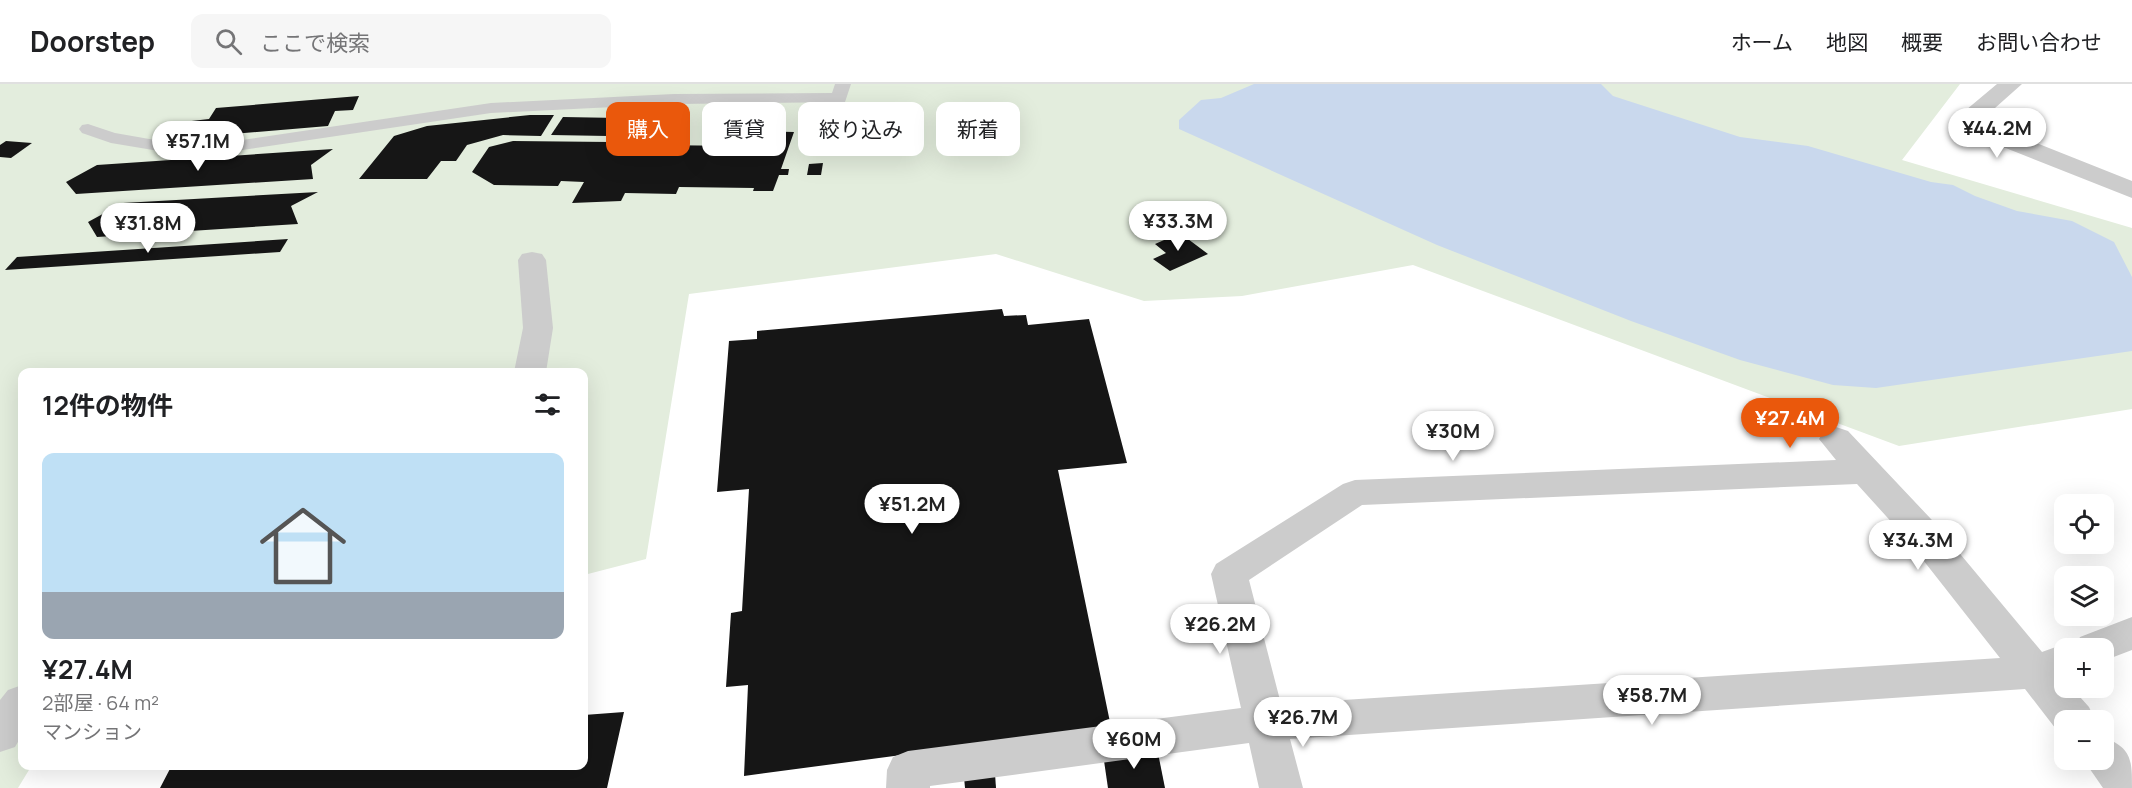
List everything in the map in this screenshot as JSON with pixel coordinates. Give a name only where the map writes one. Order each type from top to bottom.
[{"type":"street","points":[[2011,84],[1972,115],[1987,132],[2132,190]]},
{"type":"street","points":[[531,368],[538,328],[532,260]]},
{"type":"street","points":[[1836,439],[2050,666],[2070,710]]},
{"type":"street","points":[[1281,788],[1229,574],[1355,493],[1865,471]]},
{"type":"street","points":[[2114,640],[2132,633]]},
{"type":"street","points":[[908,788],[908,770],[1265,723],[2050,666]]},
{"type":"street","points":[[0,734],[18,708]]},
{"type":"street","points":[[2114,770],[2129,788]]},
{"type":"lane","points":[[88,129],[111,138],[195,152],[456,113],[524,106],[674,99],[839,98],[843,84]]},
{"type":"green space","points":[[0,84],[1960,84],[1902,160],[2132,228],[2132,409],[1899,446],[1413,265],[1242,296],[1144,301],[996,254],[689,294],[646,559],[588,574],[588,368],[18,368],[18,770],[29,770],[18,788],[0,788]]},
{"type":"water","points":[[1254,84],[1601,84],[1613,96],[1740,137],[1808,146],[1931,182],[1953,185],[1975,196],[2017,211],[2072,221],[2114,242],[2132,277],[2132,351],[1876,388],[1833,385],[1740,360],[1631,321],[1437,245],[1179,129],[1179,120],[1201,100],[1221,98]]},
{"type":"building","points":[[359,96],[353,110],[335,111],[328,126],[197,137],[195,140],[169,142],[183,122],[209,119],[216,108]]},
{"type":"building","points":[[530,115],[554,115],[541,136],[503,135],[467,145],[456,161],[441,161],[427,179],[359,179],[394,136],[427,126]]},
{"type":"building","points":[[563,117],[606,118],[606,136],[551,135]]},
{"type":"building","points":[[786,132],[794,132],[786,155]]},
{"type":"building","points":[[6,141],[32,143],[11,158],[0,157],[0,145]]},
{"type":"building","points":[[513,141],[606,142],[606,156],[690,156],[690,145],[702,146],[702,156],[786,156],[781,169],[789,169],[788,175],[779,175],[773,191],[753,191],[754,188],[679,187],[676,194],[625,193],[621,201],[572,203],[584,182],[561,181],[558,186],[494,185],[472,172],[489,147]]},
{"type":"building","points":[[333,149],[311,165],[313,179],[76,194],[66,182],[97,165]]},
{"type":"building","points":[[823,163],[821,175],[807,175],[809,164]]},
{"type":"building","points":[[318,192],[291,206],[298,224],[97,237],[88,222],[123,203]]},
{"type":"building","points":[[1180,233],[1208,254],[1170,271],[1153,259],[1166,253],[1155,244]]},
{"type":"building","points":[[288,239],[280,252],[5,270],[17,257]]},
{"type":"building","points":[[1002,309],[1004,316],[1026,315],[1028,325],[1089,319],[1127,463],[1058,470],[1111,727],[744,776],[748,685],[726,687],[731,613],[742,611],[749,489],[717,492],[729,341],[757,339],[757,331]]},
{"type":"building","points":[[624,712],[607,788],[160,788],[169,770],[588,770],[588,715]]},
{"type":"building","points":[[1157,748],[1165,788],[1108,788],[1103,754]]},
{"type":"building","points":[[995,774],[996,788],[965,788],[964,777]]}]
